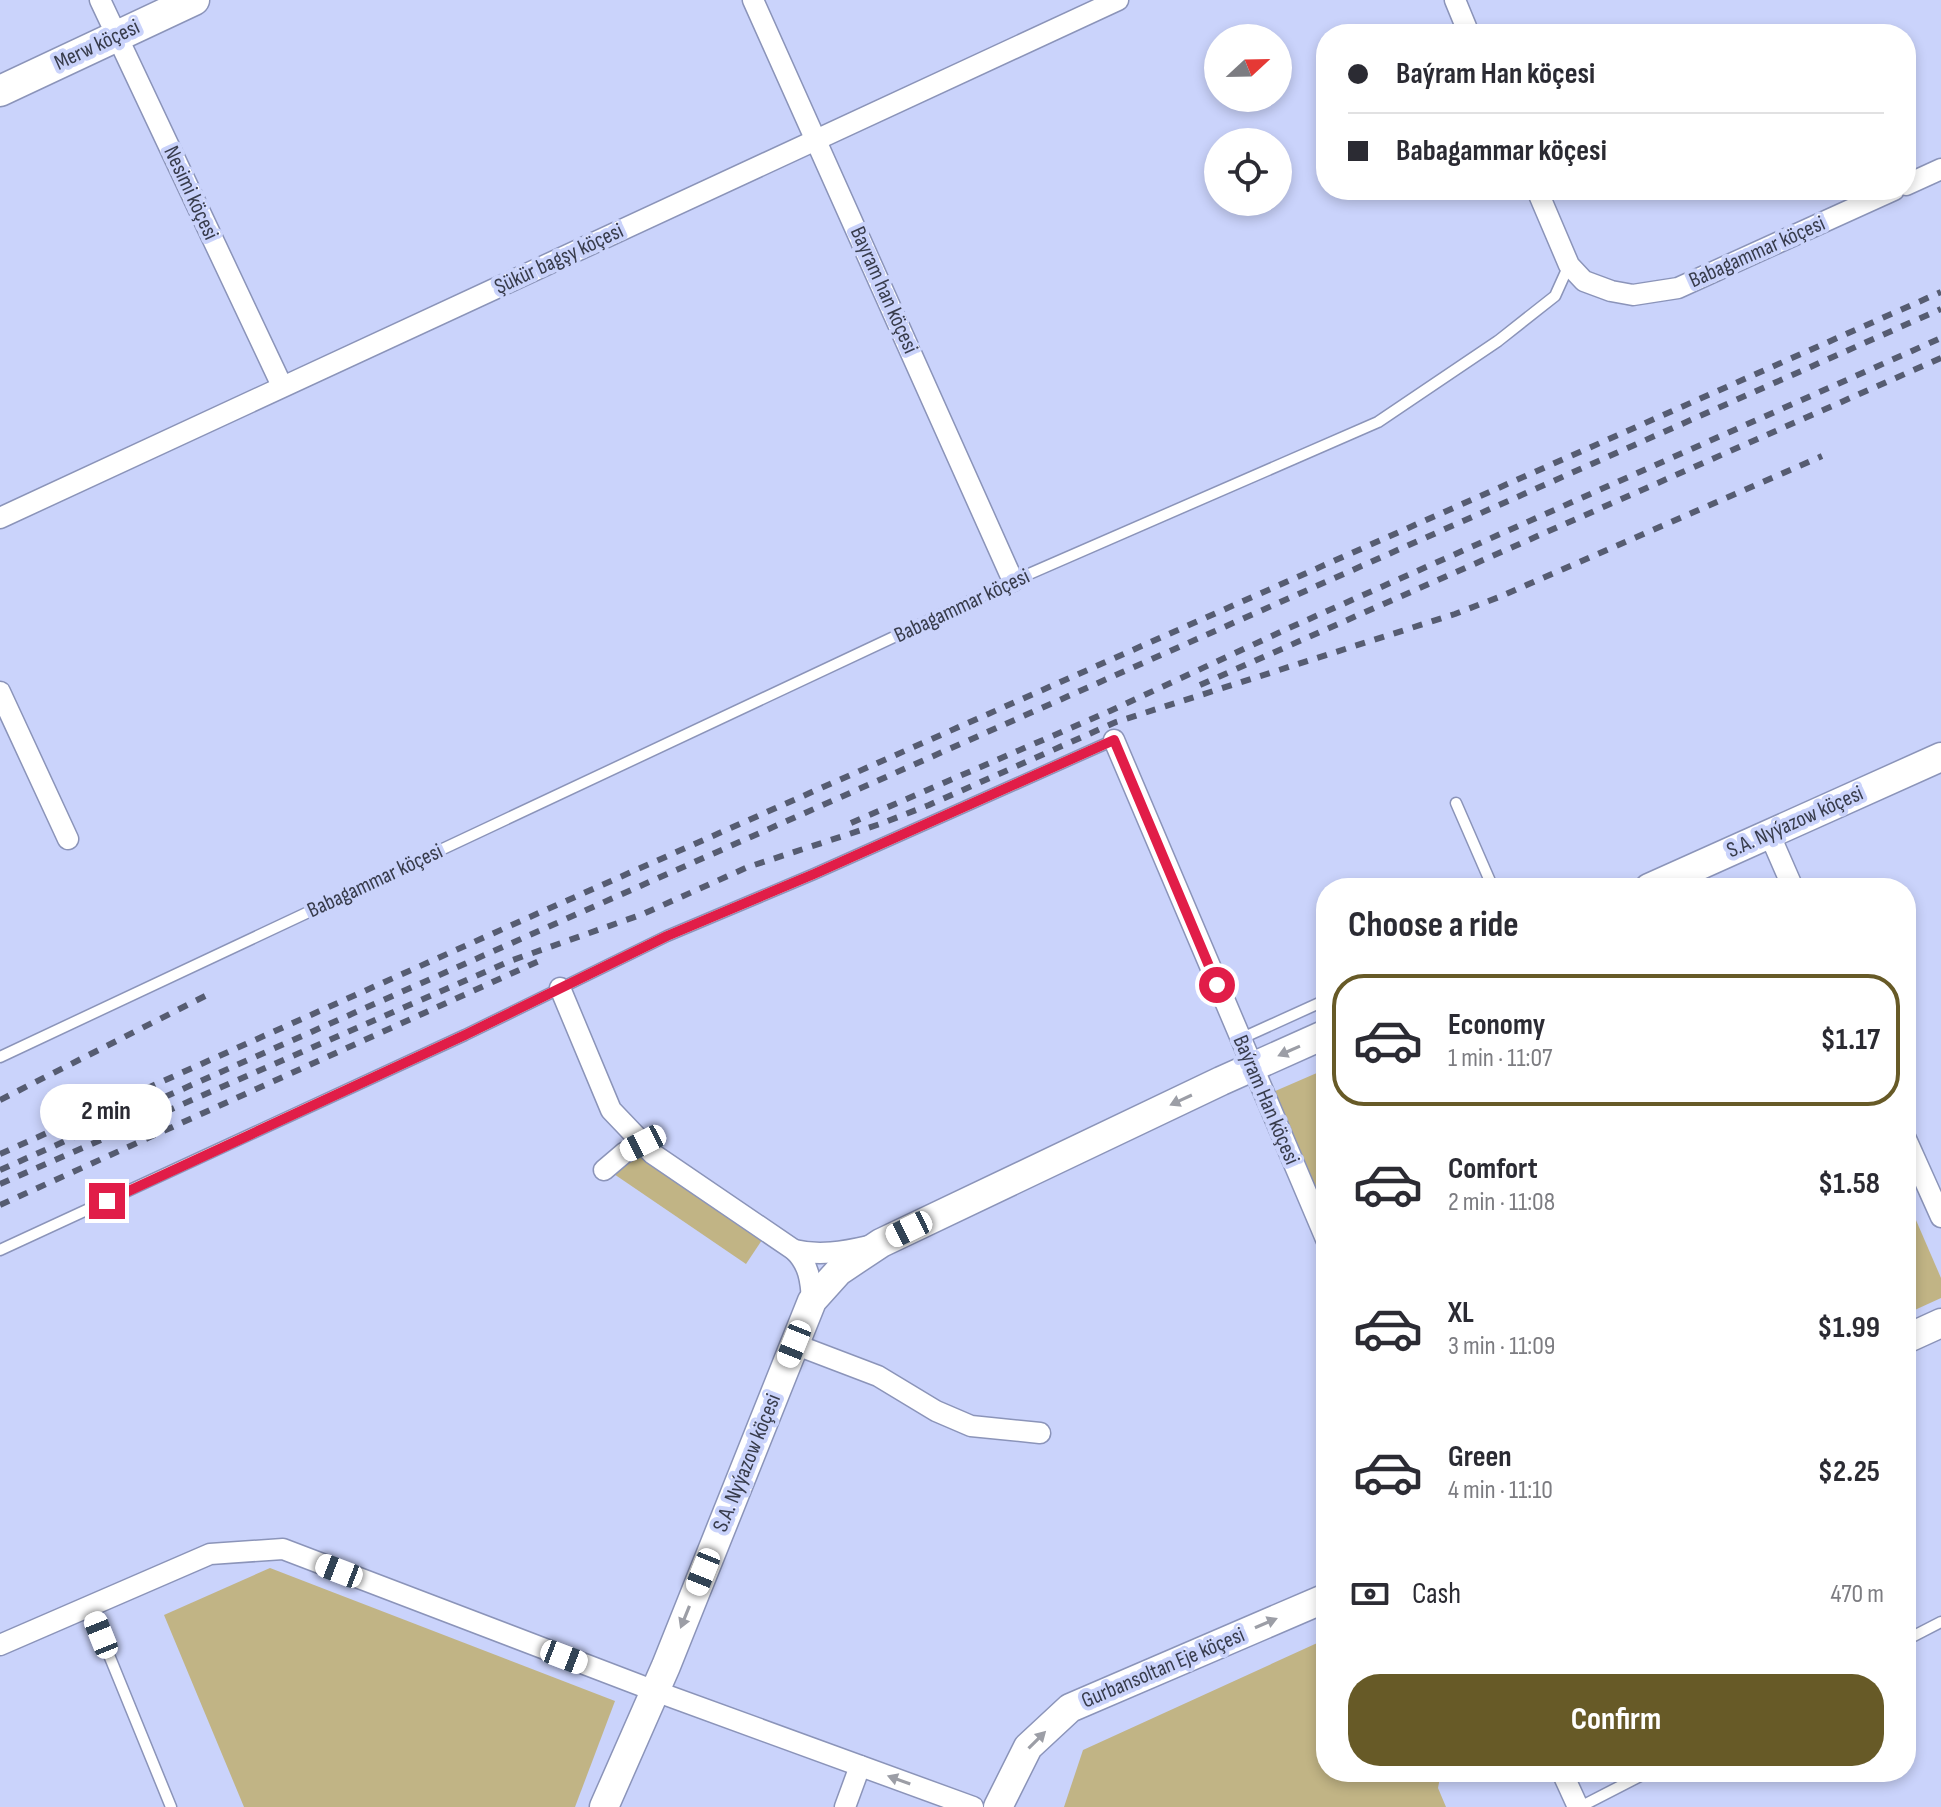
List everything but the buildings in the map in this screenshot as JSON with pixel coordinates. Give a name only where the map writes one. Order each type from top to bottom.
[{"type":"main road","name":"Merw köçesi","points":[[0,91],[194,0]]},
{"type":"street","name":"Nesimi köçesi","points":[[100,0],[282,386]]},
{"type":"street","name":"Bayram han köçesi","points":[[753,0],[1013,581]]},
{"type":"street","name":"Şükür bagşy köçesi","points":[[0,518],[1118,0]]},
{"type":"street","points":[[1455,0],[1465,24]]},
{"type":"street","points":[[1916,180],[1941,169]]},
{"type":"street","points":[[1541,200],[1569,265]]},
{"type":"street","name":"Babagammar köçesi","points":[[1569,265],[1584,281],[1611,291],[1633,295],[1678,288],[1872,200]]},
{"type":"street","points":[[0,692],[68,839]]},
{"type":"street","name":"Baýram Han köçesi","points":[[1114,740],[1316,1216]]},
{"type":"street","name":"S.A. Nyýazow köçesi","points":[[1671,878],[1941,757]]},
{"type":"street","points":[[1769,833],[1789,878]]},
{"type":"street","points":[[560,988],[611,1110],[653,1154],[801,1256],[810,1279],[812,1301]]},
{"type":"street","name":"S.A. Nyýazow köçesi","points":[[604,1807],[655,1691],[812,1301],[839,1271],[881,1243],[1316,1038]]},
{"type":"street","points":[[604,1170],[624,1153],[643,1143]]},
{"type":"street","points":[[1916,1161],[1941,1217]]},
{"type":"street","points":[[794,1250],[830,1253],[881,1243]]},
{"type":"street","points":[[1916,1334],[1941,1323]]},
{"type":"street","points":[[794,1344],[878,1376],[936,1411],[971,1426],[1040,1433]]},
{"type":"street","points":[[0,1645],[210,1554],[283,1549],[655,1691],[973,1807]]},
{"type":"street","name":"Gurbansoltan Eje köçesi","points":[[998,1807],[1028,1747],[1070,1708],[1316,1602]]},
{"type":"street","points":[[845,1807],[860,1766]]},
{"type":"street","points":[[1567,1782],[1579,1807]]},
{"type":"lane","name":"Babagammar köçesi","points":[[0,1057],[1013,581],[1378,422],[1498,341],[1555,296],[1569,265]]},
{"type":"lane","points":[[0,1250],[465,1035],[667,936],[1114,740]]},
{"type":"lane","points":[[1456,803],[1489,878]]},
{"type":"lane","points":[[1240,1039],[1316,1005]]},
{"type":"lane","points":[[89,1606],[171,1807]]},
{"type":"lane","points":[[1916,1635],[1941,1622]]},
{"type":"lane","points":[[1579,1807],[1628,1782]]},
{"type":"shaded area","points":[[1316,1073],[1316,1192],[1273,1092]]},
{"type":"shaded area","points":[[640,1153],[764,1237],[746,1264],[611,1172]]},
{"type":"shaded area","points":[[1916,1220],[1941,1278],[1941,1298],[1916,1309]]},
{"type":"shaded area","points":[[270,1568],[615,1701],[575,1807],[244,1807],[164,1615]]},
{"type":"shaded area","points":[[1316,1644],[1316,1782],[1439,1782],[1438,1788],[1446,1807],[1064,1807],[1083,1750]]},
{"type":"railway","points":[[0,1154],[1941,292]]},
{"type":"railway","points":[[0,1170],[1941,309]]},
{"type":"railway","points":[[851,823],[1110,711],[1289,628],[1941,338]]},
{"type":"railway","points":[[1200,685],[1941,358]]},
{"type":"railway","points":[[0,1184],[510,961],[643,914],[748,867],[929,805],[1116,722],[1455,614],[1822,456]]},
{"type":"railway","points":[[0,1205],[539,961]]},
{"type":"railway","points":[[0,1100],[211,993]]},
{"type":"route","points":[[107,1201],[465,1035],[667,936],[1114,740],[1217,985]]}]
